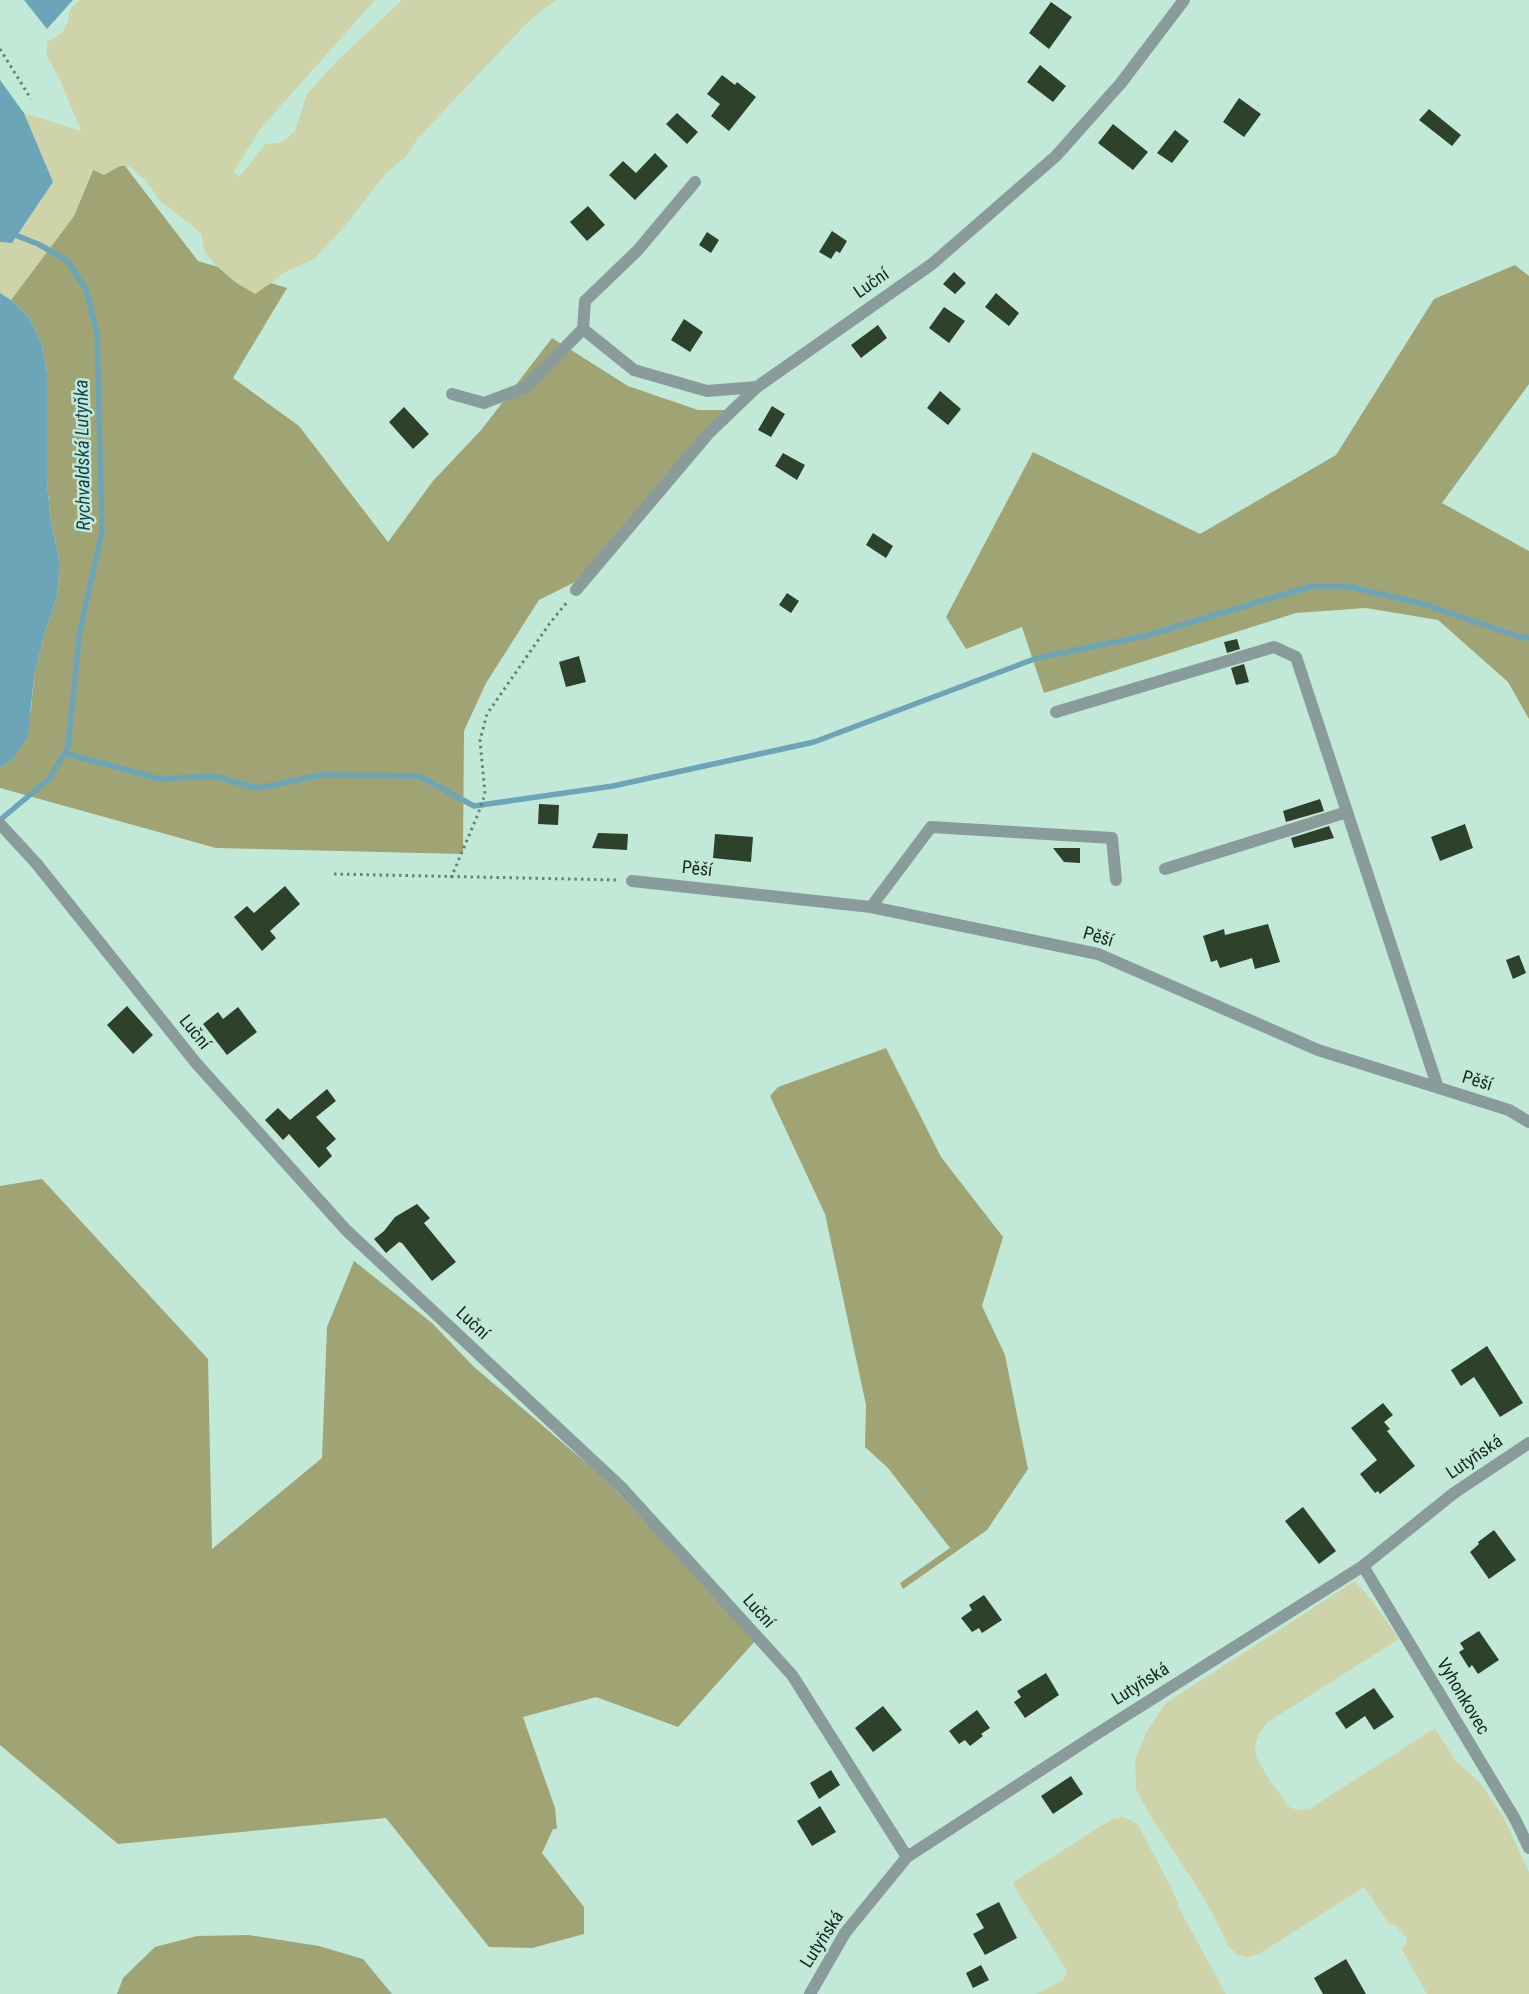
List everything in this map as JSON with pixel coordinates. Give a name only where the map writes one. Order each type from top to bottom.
[{"type":"street","name":"Luční","points":[[576,590],[708,434],[757,387],[932,264],[1056,156],[1121,83],[1184,0]]},
{"type":"street","points":[[452,394],[484,403],[526,387],[583,329],[586,300],[638,250],[695,182]]},
{"type":"street","points":[[583,329],[634,370],[708,391],[757,387]]},
{"type":"street","points":[[1056,712],[1274,647],[1296,657],[1438,1088]]},
{"type":"street","points":[[1165,869],[1347,812]]},
{"type":"street","name":"Luční","points":[[0,824],[36,863],[196,1063],[346,1230],[622,1488],[792,1675],[907,1857]]},
{"type":"street","points":[[871,907],[931,827],[1112,838],[1116,880]]},
{"type":"street","name":"Pěší","points":[[632,881],[871,907],[1098,954],[1318,1050],[1509,1110],[1529,1122]]},
{"type":"street","name":"Lutyňská","points":[[810,1994],[845,1933],[907,1857],[1103,1730],[1363,1566],[1454,1493],[1529,1443]]},
{"type":"street","name":"Vyhonkovec","points":[[1363,1566],[1515,1819],[1529,1848]]},
{"type":"path","points":[[0,49],[31,99]]},
{"type":"path","points":[[451,878],[485,794],[480,740],[487,714],[550,623],[576,590]]},
{"type":"path","points":[[334,874],[632,881]]},
{"type":"green space","points":[[80,0],[375,0],[261,128],[234,171],[239,177],[266,144],[283,142],[295,131],[307,94],[337,61],[402,0],[556,0],[529,21],[418,138],[406,157],[387,172],[344,227],[314,259],[285,272],[255,295],[235,282],[205,253],[201,233],[160,201],[147,182],[131,167],[120,166],[104,176],[92,170],[74,216],[11,300],[0,293],[0,242],[12,243],[53,182],[24,113],[81,131],[61,82],[47,56],[47,42],[62,33],[68,22],[70,9]]},
{"type":"green space","points":[[120,166],[125,166],[198,261],[218,267],[235,282],[255,294],[271,283],[287,288],[233,378],[299,426],[388,542],[433,481],[482,429],[552,338],[628,386],[698,410],[730,410],[579,580],[539,600],[486,683],[464,731],[463,854],[216,848],[0,788],[0,768],[13,759],[31,711],[34,676],[44,635],[57,597],[60,562],[51,523],[47,482],[47,373],[42,344],[29,317],[11,300],[74,216],[93,170],[104,175]]},
{"type":"green space","points":[[1515,265],[1529,276],[1529,384],[1442,503],[1529,551],[1529,719],[1508,682],[1438,620],[1366,608],[1296,613],[1044,693],[1022,627],[966,649],[946,617],[1033,452],[1200,534],[1336,455],[1434,299]]},
{"type":"green space","points":[[886,1048],[941,1157],[1003,1237],[982,1306],[1005,1355],[1028,1469],[987,1530],[903,1589],[900,1583],[950,1548],[888,1468],[865,1447],[866,1405],[825,1214],[770,1096],[778,1087]]},
{"type":"green space","points":[[42,1179],[208,1359],[212,1549],[322,1458],[327,1327],[354,1261],[432,1323],[473,1366],[605,1479],[756,1640],[678,1727],[596,1697],[523,1717],[555,1808],[557,1829],[553,1829],[542,1853],[584,1907],[584,1934],[532,1948],[489,1947],[386,1818],[118,1844],[0,1745],[0,1186]]},
{"type":"green space","points":[[1355,1581],[1373,1602],[1399,1639],[1268,1722],[1258,1735],[1255,1747],[1257,1759],[1289,1807],[1298,1810],[1311,1808],[1435,1728],[1455,1760],[1481,1784],[1504,1818],[1529,1872],[1529,1994],[1427,1994],[1401,1948],[1406,1944],[1407,1939],[1395,1925],[1389,1924],[1364,1887],[1259,1954],[1247,1957],[1238,1955],[1228,1946],[1199,1890],[1151,1817],[1136,1789],[1135,1759],[1147,1731],[1166,1703]]},
{"type":"green space","points":[[1122,1817],[1138,1825],[1171,1887],[1181,1912],[1226,1994],[1036,1994],[1063,1980],[1067,1971],[1013,1885],[1015,1881],[1112,1819]]},
{"type":"green space","points":[[249,1935],[319,1946],[363,1959],[392,1994],[117,1994],[123,1978],[155,1947],[197,1936]]},
{"type":"water","points":[[24,0],[73,0],[47,29]]},
{"type":"water","points":[[0,80],[24,113],[53,182],[12,243],[0,242]]},
{"type":"water","points":[[0,293],[11,300],[29,317],[42,344],[47,373],[47,482],[51,523],[60,562],[57,597],[44,635],[34,676],[28,736],[13,759],[0,768]]},
{"type":"building","points":[[1051,2],[1072,17],[1049,49],[1029,33]]},
{"type":"building","points":[[1040,65],[1066,86],[1053,102],[1027,82]]},
{"type":"building","points":[[722,75],[735,85],[737,82],[756,97],[729,131],[711,116],[720,104],[707,94]]},
{"type":"building","points":[[1239,98],[1261,114],[1244,137],[1223,122]]},
{"type":"building","points":[[1429,109],[1461,135],[1452,146],[1419,120]]},
{"type":"building","points":[[677,113],[698,132],[687,144],[666,124]]},
{"type":"building","points":[[1113,124],[1148,152],[1133,170],[1098,143]]},
{"type":"building","points":[[1175,130],[1189,141],[1172,163],[1157,153]]},
{"type":"building","points":[[655,153],[668,166],[635,200],[609,175],[623,161],[636,173]]},
{"type":"building","points":[[588,206],[605,225],[587,241],[570,222]]},
{"type":"building","points":[[832,231],[847,241],[840,253],[836,251],[831,259],[819,252]]},
{"type":"building","points":[[707,232],[719,240],[711,253],[699,245]]},
{"type":"building","points":[[954,272],[966,283],[955,294],[943,284]]},
{"type":"building","points":[[996,293],[1019,313],[1009,326],[985,307]]},
{"type":"building","points":[[944,307],[965,321],[949,343],[929,328]]},
{"type":"building","points":[[684,319],[703,332],[690,352],[671,340]]},
{"type":"building","points":[[878,325],[887,338],[861,358],[851,345]]},
{"type":"building","points":[[940,391],[961,409],[948,425],[927,408]]},
{"type":"building","points":[[772,406],[785,414],[771,437],[758,430]]},
{"type":"building","points":[[404,407],[429,434],[413,449],[389,422]]},
{"type":"building","points":[[783,453],[805,465],[797,480],[775,466]]},
{"type":"building","points":[[873,533],[893,546],[886,558],[866,545]]},
{"type":"building","points":[[787,593],[799,601],[791,613],[779,605]]},
{"type":"building","points":[[1237,639],[1240,649],[1227,653],[1224,642]]},
{"type":"building","points":[[579,656],[586,682],[566,687],[559,662]]},
{"type":"building","points":[[1244,664],[1249,682],[1236,685],[1231,668]]},
{"type":"building","points":[[1320,799],[1324,811],[1286,822],[1283,811]]},
{"type":"building","points":[[539,804],[559,805],[558,825],[538,824]]},
{"type":"building","points":[[1465,824],[1473,848],[1440,861],[1431,837]]},
{"type":"building","points":[[1329,826],[1334,838],[1294,848],[1291,838]]},
{"type":"building","points":[[598,833],[628,834],[627,850],[592,848]]},
{"type":"building","points":[[715,834],[753,837],[751,862],[713,858]]},
{"type":"building","points":[[1053,848],[1080,848],[1080,863],[1064,862]]},
{"type":"building","points":[[285,886],[300,904],[270,931],[276,938],[262,951],[234,917],[247,906],[254,913]]},
{"type":"building","points":[[1268,924],[1280,962],[1255,969],[1252,958],[1220,968],[1217,960],[1211,962],[1203,936],[1224,929],[1225,935]]},
{"type":"building","points":[[1519,955],[1526,973],[1513,979],[1506,960]]},
{"type":"building","points":[[127,1006],[153,1035],[133,1054],[107,1025]]},
{"type":"building","points":[[238,1007],[257,1032],[227,1055],[203,1024],[218,1012],[223,1019]]},
{"type":"building","points":[[327,1089],[336,1101],[316,1117],[336,1139],[326,1148],[332,1156],[319,1168],[289,1134],[283,1140],[265,1120],[278,1108],[290,1120]]},
{"type":"building","points":[[417,1204],[430,1218],[424,1223],[456,1262],[432,1281],[402,1243],[399,1242],[386,1253],[374,1239],[384,1231],[395,1217]]},
{"type":"building","points":[[1487,1346],[1523,1403],[1500,1417],[1474,1377],[1461,1386],[1451,1370]]},
{"type":"building","points":[[1383,1403],[1393,1415],[1384,1422],[1390,1429],[1387,1431],[1415,1466],[1380,1494],[1378,1491],[1375,1493],[1360,1474],[1377,1460],[1351,1428]]},
{"type":"building","points":[[1303,1507],[1336,1551],[1319,1564],[1285,1521]]},
{"type":"building","points":[[1494,1530],[1516,1560],[1489,1579],[1470,1552],[1479,1544],[1478,1542]]},
{"type":"building","points":[[984,1595],[1002,1620],[982,1633],[979,1628],[972,1632],[961,1618],[972,1610],[969,1605]]},
{"type":"building","points":[[1479,1631],[1499,1660],[1478,1674],[1472,1665],[1469,1668],[1459,1652],[1464,1649],[1460,1643]]},
{"type":"building","points":[[1046,1673],[1059,1695],[1025,1718],[1014,1702],[1021,1697],[1017,1691]]},
{"type":"building","points":[[1374,1688],[1394,1717],[1374,1730],[1365,1716],[1346,1729],[1335,1713]]},
{"type":"building","points":[[883,1706],[902,1730],[873,1752],[855,1728]]},
{"type":"building","points":[[977,1710],[990,1728],[981,1734],[983,1736],[970,1746],[965,1740],[959,1744],[949,1731]]},
{"type":"building","points":[[831,1770],[840,1785],[819,1799],[810,1783]]},
{"type":"building","points":[[1071,1776],[1083,1794],[1053,1814],[1041,1796]]},
{"type":"building","points":[[820,1806],[836,1832],[812,1846],[797,1821]]},
{"type":"building","points":[[999,1902],[1017,1938],[985,1955],[973,1934],[984,1928],[976,1914]]},
{"type":"building","points":[[1346,1959],[1366,1994],[1323,1994],[1314,1978]]},
{"type":"building","points":[[981,1965],[989,1980],[973,1988],[966,1973]]},
{"type":"waterway","name":"Rychvaldská Lutyňka","points":[[0,229],[38,244],[68,261],[86,290],[97,333],[102,532],[80,630],[68,746],[50,778],[0,820]]},
{"type":"waterway","points":[[65,753],[160,779],[213,776],[259,788],[321,775],[419,776],[474,806],[613,786],[814,742],[1037,658],[1145,636],[1312,586],[1346,586],[1423,604],[1517,636],[1529,638]]}]
